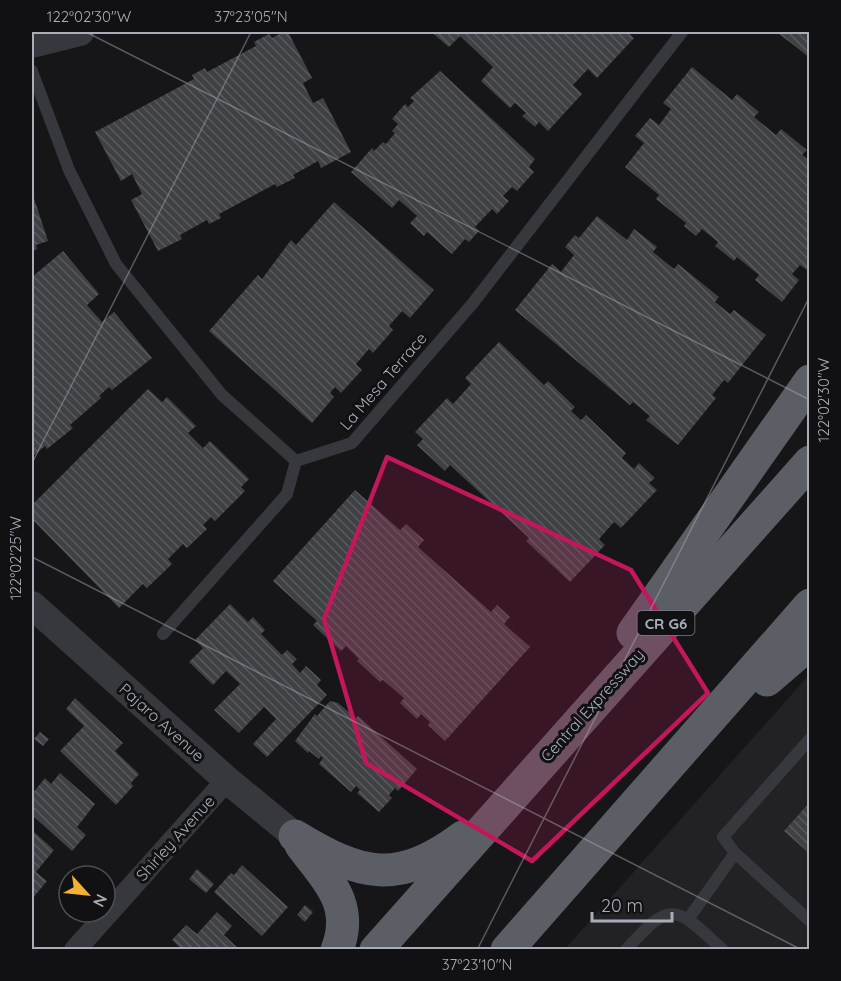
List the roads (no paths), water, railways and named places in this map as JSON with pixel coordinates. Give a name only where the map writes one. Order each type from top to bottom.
[{"type":"highway","points":[[544,758],[810,381]]},
{"type":"highway","name":"Central Expressway","points":[[376,950],[544,758],[810,462]]},
{"type":"highway","points":[[507,950],[810,605]]},
{"type":"highway","points":[[579,868],[676,777],[760,686],[810,643]]},
{"type":"highway","points":[[295,836],[327,855],[375,872],[420,863],[446,849],[501,809]]},
{"type":"highway","points":[[295,836],[333,888],[343,906],[344,929],[337,950]]},
{"type":"street","points":[[32,44],[80,32]]},
{"type":"street","name":"Pajaro Avenue","points":[[32,605],[227,780],[295,836]]},
{"type":"street","name":"Shirley Avenue","points":[[75,950],[227,780]]},
{"type":"lane","name":"La Mesa Terrace","points":[[296,461],[352,443],[473,303],[682,32]]},
{"type":"lane","points":[[32,71],[69,170],[116,264],[222,395],[296,461],[287,494],[164,634]]},
{"type":"lane","points":[[810,740],[723,837],[735,853],[810,921]]},
{"type":"lane","points":[[689,918],[735,853]]},
{"type":"lane","points":[[626,950],[649,923],[662,914],[676,912],[689,918],[723,950]]}]
